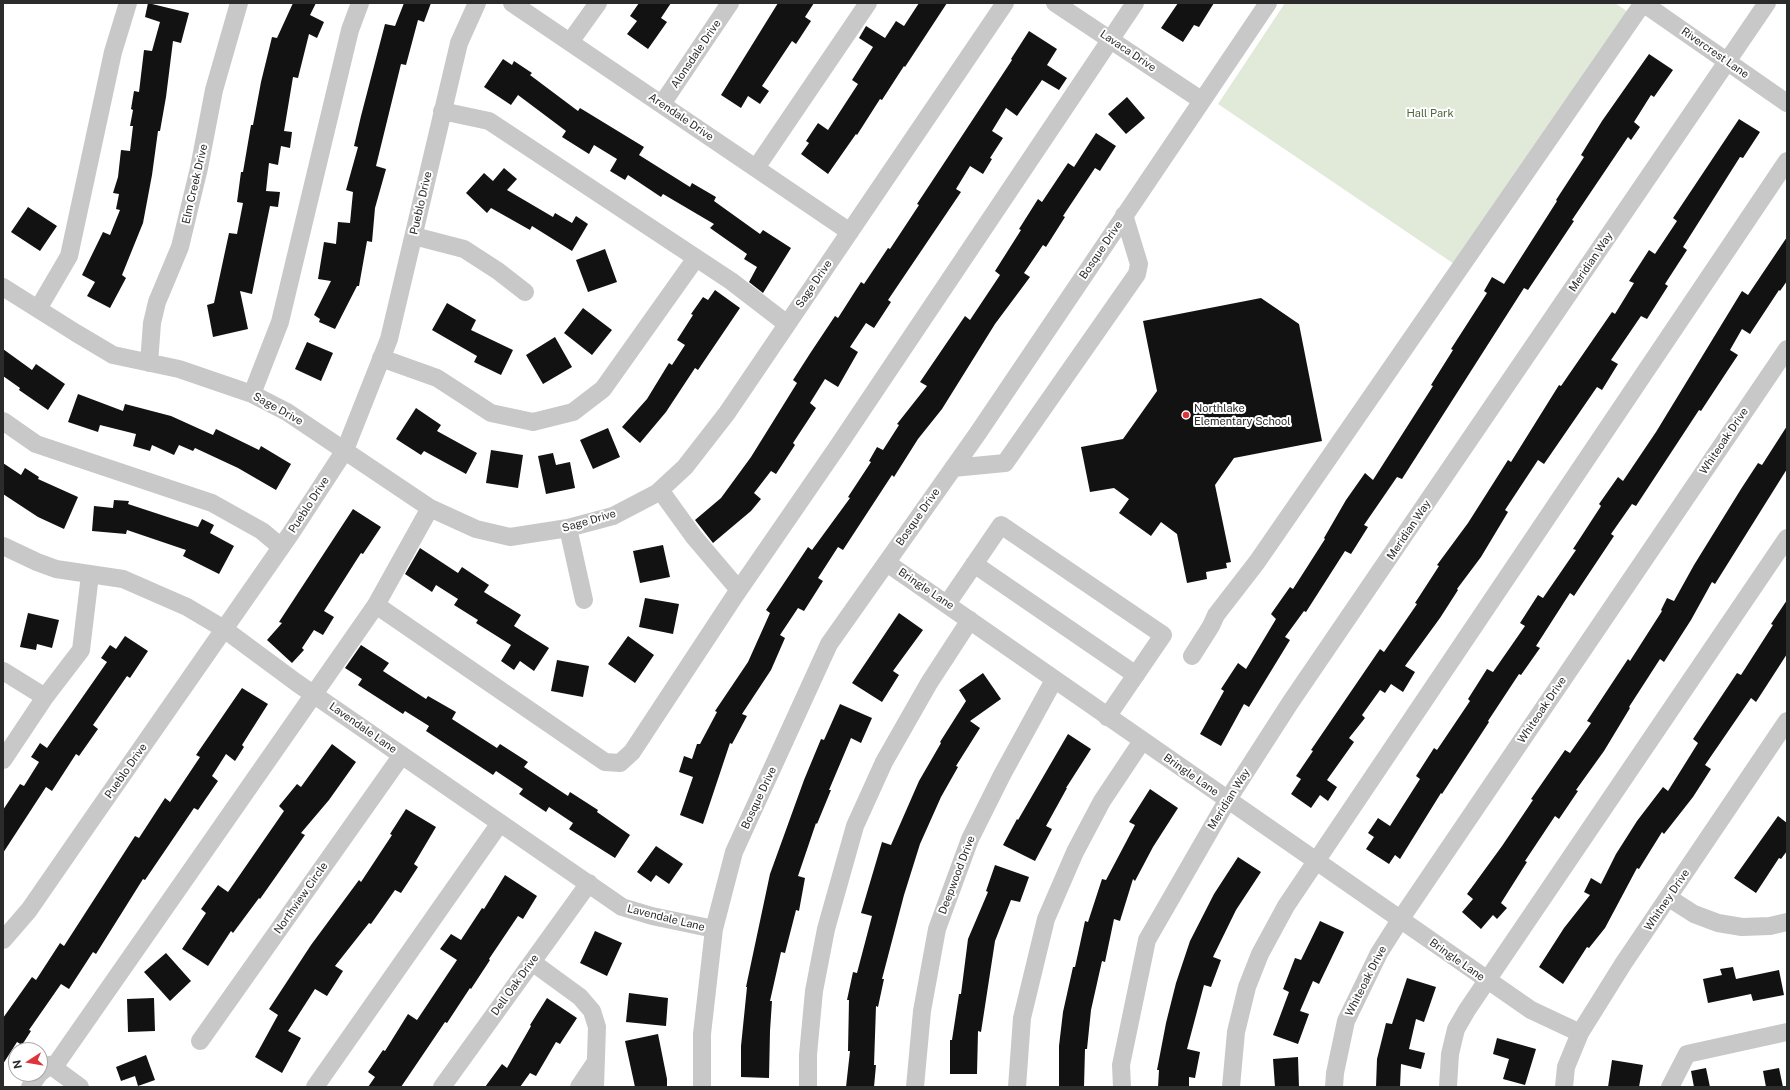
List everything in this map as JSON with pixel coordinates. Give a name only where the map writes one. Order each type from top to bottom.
[{"type":"street","points":[[38,309],[69,256],[113,52],[128,3]]},
{"type":"street","name":"Elm Creek Drive","points":[[149,363],[152,323],[157,302],[180,247],[199,168],[214,90],[239,3]]},
{"type":"street","points":[[252,394],[280,322],[350,30],[360,3]]},
{"type":"street","name":"Pueblo Drive","points":[[3,940],[28,910],[282,547],[345,450],[389,339],[459,43],[477,3]]},
{"type":"street","name":"Arendale Drive","points":[[512,3],[850,232]]},
{"type":"street","points":[[570,42],[598,3]]},
{"type":"street","name":"Alonsdale Drive","points":[[662,104],[730,3]]},
{"type":"street","points":[[756,168],[868,3]]},
{"type":"street","name":"Sage Drive","points":[[3,286],[113,355],[179,369],[252,394],[287,412],[430,508],[476,529],[510,536],[568,528],[613,516],[660,490],[685,467],[727,413],[1005,3]]},
{"type":"street","name":"Lavaca Drive","points":[[1055,3],[1201,100]]},
{"type":"street","points":[[376,605],[605,762],[620,762],[632,752],[739,590],[838,446],[1135,3]]},
{"type":"street","name":"Bosque Drive","points":[[702,1087],[702,1034],[714,929],[734,852],[829,644],[953,468],[1268,3]]},
{"type":"street","points":[[1192,656],[1211,626],[1216,615],[1257,562],[1643,3]]},
{"type":"street","name":"Rivercrest Lane","points":[[1643,3],[1787,103]]},
{"type":"street","name":"Meridian Way","points":[[1122,1087],[1121,1065],[1147,940],[1227,801],[1290,704],[1767,3]]},
{"type":"street","points":[[442,111],[489,121],[731,281],[787,324]]},
{"type":"street","points":[[1231,1087],[1236,1032],[1247,987],[1264,947],[1286,906],[1787,161]]},
{"type":"street","points":[[953,468],[1005,463],[1137,274],[1139,264],[1124,215]]},
{"type":"street","points":[[414,236],[464,250],[498,271],[525,292]]},
{"type":"street","points":[[381,358],[437,378],[491,412],[533,422],[573,412],[603,389],[696,258]]},
{"type":"street","name":"Whiteoak Drive","points":[[1334,1087],[1335,1073],[1346,1020],[1379,953],[1787,349]]},
{"type":"street","points":[[3,421],[36,444],[212,503],[262,531],[282,547]]},
{"type":"street","points":[[660,490],[694,537],[739,590]]},
{"type":"street","points":[[48,1065],[376,605],[430,508]]},
{"type":"street","points":[[947,604],[1001,525],[1163,636],[1107,717]]},
{"type":"street","points":[[568,528],[584,600]]},
{"type":"street","points":[[1448,1087],[1450,1054],[1456,1029],[1487,980],[1787,538]]},
{"type":"street","name":"Lavendale Lane","points":[[3,546],[36,562],[56,569],[123,579],[187,607],[224,629],[313,694],[622,907],[652,916],[714,929]]},
{"type":"street","name":"Bringle Lane","points":[[887,563],[1227,801],[1531,1010],[1580,1033]]},
{"type":"street","points":[[974,564],[1136,675]]},
{"type":"street","points":[[3,760],[45,697],[81,650],[90,575]]},
{"type":"street","points":[[808,1087],[808,1055],[815,983],[826,929],[855,826],[884,762],[929,683],[970,620]]},
{"type":"street","points":[[3,671],[45,697]]},
{"type":"street","name":"Deepwood Drive","points":[[915,1087],[922,1011],[937,930],[970,839],[1054,680]]},
{"type":"street","name":"Whitney Drive","points":[[1564,1087],[1566,1067],[1580,1033],[1623,964],[1669,898],[1787,721]]},
{"type":"street","points":[[1017,1087],[1022,1018],[1046,919],[1075,852],[1102,801],[1142,741]]},
{"type":"street","name":"Northview Circle","points":[[200,1041],[402,755]]},
{"type":"street","points":[[315,1087],[500,823]]},
{"type":"street","name":"Dell Oak Drive","points":[[442,1087],[588,884]]},
{"type":"street","points":[[1669,898],[1694,914],[1718,923],[1742,927],[1781,923],[1787,908]]},
{"type":"street","points":[[532,962],[580,997],[592,1011],[598,1027],[595,1087]]},
{"type":"street","points":[[1670,1087],[1687,1054],[1787,1032]]},
{"type":"street","points":[[579,1087],[595,1063]]},
{"type":"street","points":[[48,1073],[80,1087]]},
{"type":"green space","name":"Hall Park","points":[[1285,3],[1615,3],[1631,14],[1460,268],[1218,104]]},
{"type":"building","points":[[148,3],[189,13],[181,43],[173,41],[166,97],[160,131],[158,131],[143,223],[122,275],[126,278],[110,308],[87,296],[95,282],[82,275],[103,232],[110,235],[120,210],[116,209],[119,194],[113,193],[118,177],[121,150],[130,151],[133,126],[130,126],[133,110],[131,109],[134,91],[139,92],[144,50],[152,51],[160,22],[145,17]]},
{"type":"building","points":[[293,3],[316,3],[310,15],[324,22],[317,38],[309,34],[298,78],[293,77],[284,131],[292,132],[290,148],[281,146],[278,165],[269,163],[266,191],[280,192],[278,207],[270,206],[252,294],[240,291],[248,329],[213,337],[207,305],[214,303],[229,233],[237,234],[243,203],[237,202],[241,172],[243,172],[251,125],[253,125],[261,82],[272,37],[277,38]]},
{"type":"building","points":[[404,3],[431,3],[424,22],[418,20],[406,65],[401,64],[376,166],[386,169],[375,208],[372,242],[367,241],[359,286],[357,286],[335,329],[319,322],[320,319],[314,315],[331,281],[318,279],[324,242],[336,244],[338,222],[350,223],[353,192],[346,190],[358,147],[354,146],[361,116],[385,24],[395,26]]},
{"type":"building","points":[[639,3],[671,3],[661,18],[667,22],[648,49],[627,34],[637,21],[630,16]]},
{"type":"building","points":[[778,3],[814,3],[805,17],[811,21],[796,44],[792,41],[762,86],[769,91],[760,104],[748,96],[741,108],[721,95]]},
{"type":"building","points":[[919,3],[947,3],[905,67],[904,66],[882,100],[880,99],[857,135],[856,134],[828,174],[801,154],[809,143],[806,141],[818,123],[828,130],[858,84],[852,80],[873,47],[859,38],[866,26],[885,38],[896,21],[904,26]]},
{"type":"building","points":[[1178,3],[1214,3],[1199,27],[1194,25],[1183,42],[1161,28]]},
{"type":"building","points":[[1029,31],[1057,49],[1047,65],[1067,78],[1059,90],[1042,80],[1017,116],[1006,108],[992,131],[1003,138],[990,158],[992,159],[983,174],[970,166],[956,189],[961,192],[888,300],[891,302],[874,328],[866,323],[850,347],[858,352],[838,387],[825,379],[810,403],[816,408],[793,443],[795,445],[776,474],[771,471],[754,493],[761,499],[751,511],[713,543],[695,520],[721,498],[751,457],[797,383],[793,380],[811,352],[835,316],[838,318],[861,282],[864,284],[888,248],[890,249],[919,205],[917,204],[1012,60],[1011,59]]},
{"type":"building","points":[[1649,54],[1673,70],[1654,97],[1651,95],[1634,122],[1640,127],[1631,140],[1628,137],[1572,220],[1574,221],[1528,290],[1524,288],[1402,479],[1397,477],[1364,525],[1368,527],[1351,554],[1345,551],[1306,612],[1304,611],[1285,637],[1290,640],[1249,707],[1244,704],[1221,746],[1200,734],[1224,691],[1221,689],[1238,663],[1246,669],[1276,619],[1271,614],[1290,587],[1293,589],[1325,539],[1324,538],[1346,500],[1365,473],[1373,480],[1433,386],[1431,385],[1453,350],[1451,349],[1487,293],[1484,291],[1492,277],[1504,284],[1584,157],[1581,155],[1602,121]]},
{"type":"building","points":[[503,59],[512,65],[514,61],[532,73],[530,75],[578,111],[580,108],[644,147],[639,155],[690,187],[692,183],[716,197],[714,201],[760,234],[763,230],[791,248],[763,293],[749,282],[757,267],[744,259],[747,254],[710,228],[714,224],[663,194],[661,197],[628,175],[625,180],[610,171],[617,159],[594,145],[589,154],[562,137],[566,131],[518,95],[511,105],[484,87]]},
{"type":"building","points":[[1127,97],[1145,118],[1126,134],[1108,114]]},
{"type":"building","points":[[1739,119],[1760,132],[1743,158],[1740,157],[1683,247],[1687,250],[1665,284],[1668,286],[1647,319],[1641,316],[1611,360],[1618,364],[1602,390],[1597,387],[1544,464],[1538,460],[1505,510],[1508,512],[1481,557],[1457,589],[1458,590],[1440,618],[1405,666],[1415,672],[1403,692],[1391,684],[1385,693],[1380,690],[1362,715],[1365,718],[1349,738],[1354,742],[1327,780],[1337,787],[1328,801],[1320,795],[1311,808],[1291,794],[1301,779],[1296,776],[1313,751],[1311,750],[1380,649],[1384,652],[1417,604],[1415,603],[1439,566],[1437,565],[1468,523],[1508,460],[1511,462],[1559,385],[1561,386],[1612,312],[1615,314],[1634,283],[1629,281],[1649,250],[1655,254],[1677,221],[1673,218]]},
{"type":"building","points":[[1096,133],[1116,146],[1100,171],[1095,168],[1063,216],[1065,217],[1046,247],[1043,245],[1024,273],[1030,277],[995,324],[942,409],[918,439],[894,477],[892,475],[843,550],[838,547],[818,578],[823,581],[804,611],[798,608],[780,635],[785,638],[771,670],[742,714],[747,716],[732,744],[730,743],[703,824],[680,815],[693,777],[679,772],[684,756],[692,759],[697,744],[700,744],[717,712],[715,711],[748,662],[770,613],[766,610],[808,547],[812,550],[850,498],[848,497],[871,462],[869,461],[877,447],[883,450],[899,425],[897,424],[927,386],[920,382],[965,316],[970,320],[1000,275],[995,271],[1021,230],[1019,229],[1038,199],[1042,202],[1068,163],[1074,167]]},
{"type":"building","points":[[504,168],[517,179],[507,190],[553,217],[555,213],[572,223],[576,216],[588,224],[572,251],[532,226],[530,230],[491,208],[487,213],[466,193],[484,173],[493,181]]},
{"type":"building","points":[[28,207],[57,226],[40,251],[11,232]]},
{"type":"building","points":[[1787,237],[1787,281],[1780,291],[1779,290],[1750,334],[1742,329],[1730,350],[1738,355],[1701,411],[1699,410],[1636,506],[1632,504],[1611,534],[1614,536],[1574,596],[1570,593],[1536,646],[1540,648],[1521,675],[1519,674],[1442,794],[1441,793],[1400,859],[1395,855],[1389,864],[1366,849],[1374,837],[1368,833],[1378,818],[1390,826],[1420,779],[1416,776],[1434,748],[1437,750],[1470,701],[1468,699],[1487,669],[1493,672],[1525,626],[1520,623],[1538,595],[1543,598],[1576,550],[1573,549],[1601,506],[1599,504],[1618,477],[1623,481],[1656,432],[1742,291],[1748,295]]},
{"type":"building","points":[[605,249],[617,282],[588,292],[576,260]]},
{"type":"building","points":[[715,290],[740,308],[698,370],[695,368],[666,412],[640,443],[622,427],[647,399],[669,363],[672,365],[685,345],[677,340],[693,315],[691,314],[703,297],[708,300]]},
{"type":"building","points":[[1261,298],[1299,324],[1322,441],[1234,458],[1215,485],[1231,562],[1226,563],[1227,568],[1206,572],[1207,579],[1187,583],[1177,534],[1161,522],[1151,536],[1119,513],[1129,499],[1114,488],[1090,492],[1081,447],[1123,439],[1157,391],[1143,321]]},
{"type":"building","points":[[447,303],[476,320],[471,330],[513,350],[501,375],[474,362],[477,356],[432,330]]},
{"type":"building","points":[[583,308],[612,330],[592,355],[564,333]]},
{"type":"building","points":[[555,337],[572,367],[543,384],[526,355]]},
{"type":"building","points":[[307,342],[333,353],[321,381],[295,369]]},
{"type":"building","points":[[3,349],[32,370],[36,364],[65,384],[48,410],[19,390],[20,388],[3,376]]},
{"type":"building","points":[[78,394],[123,411],[125,404],[171,416],[213,435],[216,429],[259,450],[261,446],[291,464],[276,490],[238,468],[195,448],[193,451],[179,445],[174,455],[152,445],[150,451],[133,446],[136,434],[100,425],[98,432],[68,422]]},
{"type":"building","points":[[416,408],[441,425],[437,431],[477,453],[466,474],[424,451],[421,455],[396,439]]},
{"type":"building","points":[[1787,426],[1787,469],[1715,584],[1712,582],[1691,620],[1664,662],[1660,659],[1629,707],[1630,708],[1604,751],[1576,790],[1578,791],[1559,819],[1555,816],[1525,861],[1527,862],[1501,903],[1507,908],[1497,919],[1493,915],[1481,929],[1462,912],[1473,899],[1467,894],[1502,846],[1533,800],[1531,799],[1565,750],[1570,753],[1591,723],[1587,721],[1628,659],[1630,661],[1662,611],[1661,610],[1667,598],[1674,601],[1694,565],[1741,489],[1758,463],[1762,465]]},
{"type":"building","points":[[608,428],[620,457],[593,469],[580,440]]},
{"type":"building","points":[[491,450],[523,455],[518,488],[486,483]]},
{"type":"building","points":[[553,453],[556,465],[570,462],[575,488],[546,494],[538,456]]},
{"type":"building","points":[[3,463],[21,475],[25,468],[39,477],[38,479],[78,497],[64,529],[38,517],[3,494]]},
{"type":"building","points":[[114,500],[129,501],[128,504],[198,527],[202,519],[214,525],[210,533],[234,546],[219,574],[183,556],[186,550],[127,530],[126,534],[92,531],[94,506],[113,508]]},
{"type":"building","points":[[353,509],[381,527],[363,554],[361,553],[324,611],[334,617],[323,635],[314,630],[302,648],[304,650],[292,663],[267,640],[282,623],[279,622]]},
{"type":"building","points":[[663,545],[670,577],[640,583],[633,551]]},
{"type":"building","points":[[420,548],[458,573],[462,567],[489,585],[484,592],[521,615],[514,626],[549,648],[534,671],[520,661],[514,670],[501,661],[511,645],[476,623],[478,620],[454,605],[458,599],[436,585],[432,592],[405,574]]},
{"type":"building","points":[[645,598],[679,604],[673,634],[639,627]]},
{"type":"building","points":[[1787,600],[1787,654],[1756,702],[1751,698],[1705,765],[1711,769],[1693,797],[1664,834],[1662,832],[1639,869],[1637,868],[1605,928],[1589,948],[1587,947],[1563,984],[1539,967],[1564,928],[1590,895],[1584,892],[1591,878],[1601,884],[1616,854],[1637,821],[1663,787],[1668,791],[1698,743],[1693,739],[1737,673],[1741,675]]},
{"type":"building","points":[[28,613],[59,620],[52,648],[37,644],[36,650],[20,647]]},
{"type":"building","points":[[899,613],[923,630],[893,671],[899,675],[882,702],[852,683]]},
{"type":"building","points":[[125,636],[148,651],[130,678],[127,676],[93,725],[98,729],[79,756],[76,754],[52,791],[46,787],[3,853],[3,810],[20,784],[24,786],[39,762],[31,757],[40,743],[47,748],[107,662],[101,658],[110,645],[116,649]]},
{"type":"building","points":[[628,636],[654,655],[635,683],[608,664]]},
{"type":"building","points":[[361,645],[389,663],[383,671],[426,699],[428,696],[456,712],[452,719],[497,748],[500,744],[528,762],[524,767],[568,796],[570,792],[598,810],[597,812],[630,835],[615,858],[569,829],[573,823],[549,807],[546,812],[519,794],[523,789],[496,771],[493,775],[426,731],[429,726],[405,711],[403,714],[358,685],[362,679],[345,668]]},
{"type":"building","points":[[557,660],[589,666],[583,697],[551,691]]},
{"type":"building","points":[[983,673],[1001,699],[970,721],[980,728],[956,766],[958,767],[941,797],[920,844],[904,895],[882,979],[884,979],[878,1007],[876,1006],[874,1065],[876,1065],[874,1087],[846,1087],[850,1051],[848,1051],[849,1000],[847,1000],[853,972],[857,973],[872,916],[861,913],[882,842],[891,845],[919,781],[941,743],[940,742],[966,701],[959,690]]},
{"type":"building","points":[[242,688],[268,704],[242,745],[244,747],[235,761],[226,754],[212,776],[218,781],[198,810],[194,808],[145,880],[143,879],[96,954],[93,952],[69,989],[61,984],[29,1030],[31,1031],[24,1042],[8,1042],[8,1056],[3,1064],[3,1018],[32,977],[36,980],[60,943],[64,946],[135,836],[139,838],[165,798],[170,802],[200,757],[196,755]]},
{"type":"building","points":[[840,704],[872,718],[861,743],[851,738],[829,790],[831,790],[817,824],[816,823],[798,876],[805,878],[799,911],[796,910],[785,953],[781,952],[770,1001],[772,1001],[769,1078],[741,1077],[741,1046],[746,987],[770,874],[804,780],[821,739],[824,740]]},
{"type":"building","points":[[1068,734],[1091,749],[1066,788],[1046,826],[1052,829],[1035,861],[1003,845]]},
{"type":"building","points":[[332,744],[356,762],[329,800],[301,833],[305,835],[260,899],[259,898],[233,933],[231,931],[208,966],[182,949],[206,913],[201,909],[218,885],[228,892],[284,811],[279,806],[297,784],[301,787]]},
{"type":"building","points":[[1150,789],[1178,808],[1153,847],[1135,881],[1133,879],[1120,921],[1114,919],[1105,962],[1102,961],[1091,1010],[1087,1049],[1085,1049],[1084,1087],[1059,1087],[1059,1046],[1063,1012],[1085,921],[1088,922],[1102,879],[1106,880],[1135,825],[1129,822]]},
{"type":"building","points":[[406,809],[436,827],[414,864],[418,867],[401,893],[395,890],[371,924],[369,923],[335,966],[343,971],[327,996],[315,989],[288,1031],[301,1038],[282,1073],[255,1057],[278,1015],[269,1009],[311,945],[359,880],[361,882],[392,835],[390,834]]},
{"type":"building","points":[[1778,816],[1787,823],[1787,851],[1781,859],[1779,858],[1756,893],[1734,878]]},
{"type":"building","points":[[656,846],[683,864],[669,884],[656,875],[651,882],[637,872]]},
{"type":"building","points":[[1238,857],[1261,872],[1236,910],[1213,957],[1221,960],[1211,987],[1204,985],[1187,1049],[1200,1052],[1195,1078],[1189,1077],[1189,1087],[1158,1087],[1159,1070],[1157,1070],[1166,1023],[1176,983],[1190,941],[1214,894]]},
{"type":"building","points":[[995,865],[1029,877],[1020,902],[1011,900],[995,941],[981,1032],[978,1031],[977,1074],[950,1074],[950,1040],[952,1040],[959,994],[961,994],[968,939],[988,892],[986,891]]},
{"type":"building","points":[[505,875],[537,896],[523,919],[518,916],[471,989],[470,988],[447,1023],[445,1022],[401,1087],[368,1087],[375,1077],[368,1072],[383,1050],[385,1051],[408,1014],[417,1020],[457,960],[440,949],[451,934],[461,940],[482,908],[484,909]]},
{"type":"building","points":[[1320,921],[1344,932],[1319,984],[1313,981],[1300,1011],[1309,1014],[1298,1044],[1273,1035],[1289,992],[1283,989],[1295,958],[1301,960]]},
{"type":"building","points":[[595,931],[622,943],[607,976],[580,963]]},
{"type":"building","points":[[166,953],[191,981],[170,1001],[144,972]]},
{"type":"building","points":[[1733,967],[1736,979],[1779,970],[1784,995],[1753,1001],[1751,994],[1708,1003],[1703,979],[1722,975],[1720,969]]},
{"type":"building","points":[[1407,978],[1436,987],[1424,1022],[1416,1019],[1409,1049],[1425,1053],[1421,1069],[1401,1064],[1400,1087],[1376,1087],[1377,1059],[1386,1023],[1392,1024]]},
{"type":"building","points":[[629,993],[668,998],[666,1026],[626,1022]]},
{"type":"building","points":[[154,998],[155,1031],[128,1032],[127,999]]},
{"type":"building","points":[[547,998],[577,1018],[560,1044],[556,1042],[536,1076],[530,1073],[520,1087],[485,1087],[502,1064],[507,1068],[531,1026],[530,1025]]},
{"type":"building","points":[[658,1034],[667,1079],[667,1087],[635,1087],[625,1041]]},
{"type":"building","points":[[1497,1038],[1536,1049],[1525,1085],[1503,1079],[1509,1059],[1493,1054]]},
{"type":"building","points":[[146,1055],[155,1080],[138,1086],[135,1076],[121,1081],[116,1067]]},
{"type":"building","points":[[1298,1057],[1299,1087],[1275,1087],[1273,1059]]},
{"type":"building","points":[[1612,1060],[1643,1065],[1639,1087],[1608,1087]]},
{"type":"building","points":[[1706,1068],[1710,1087],[1694,1087],[1691,1071]]},
{"type":"building","points":[[1779,1068],[1783,1087],[1766,1087],[1763,1071]]},
{"type":"place","name":"Northlake Elementary School","points":[[1186,415]]}]
